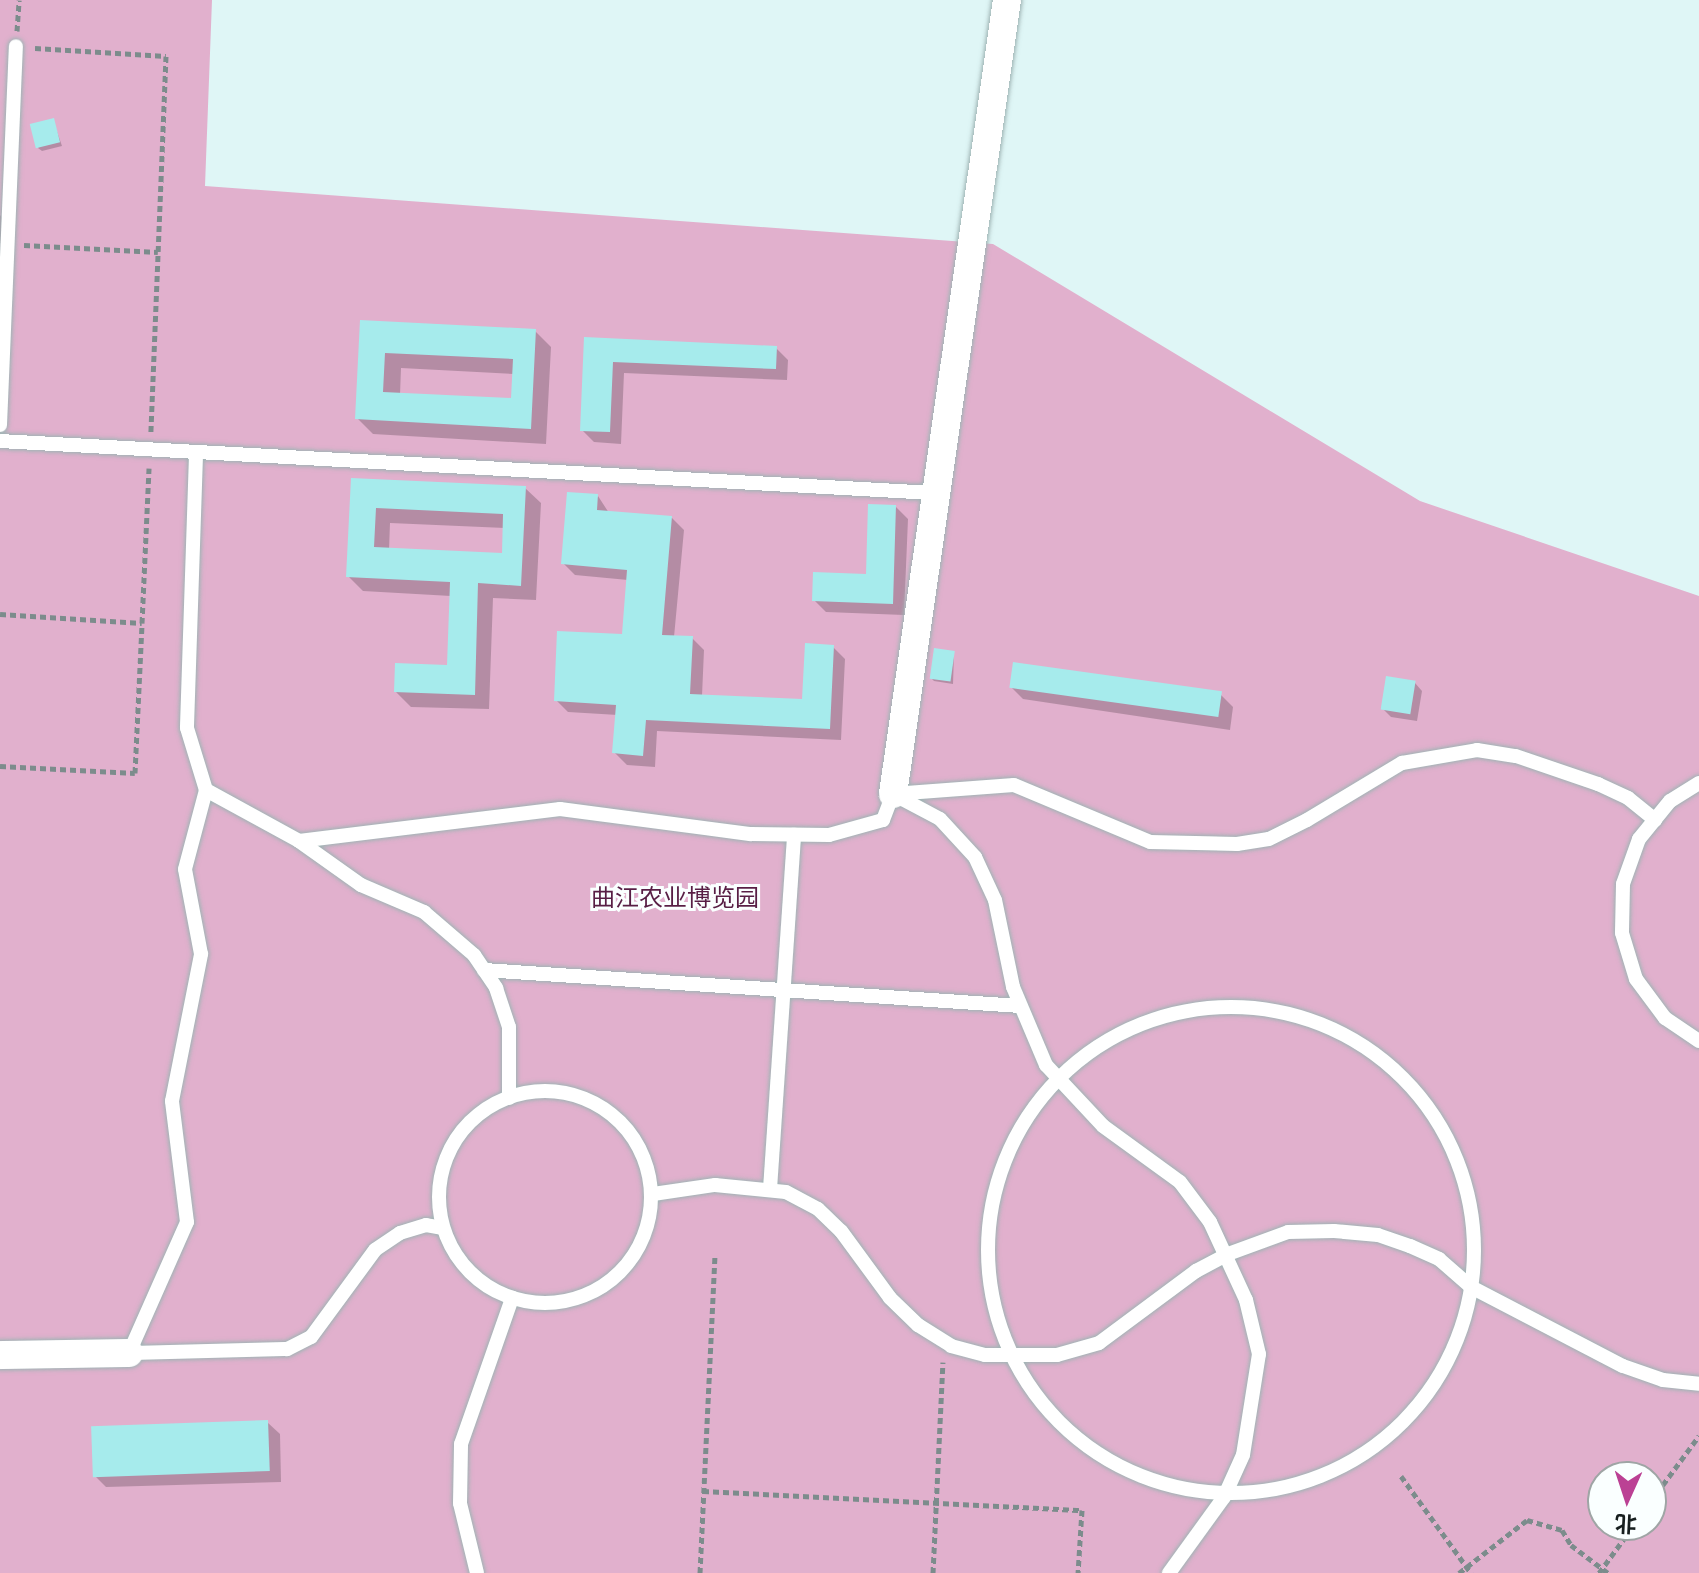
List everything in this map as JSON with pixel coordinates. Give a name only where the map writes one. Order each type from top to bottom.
[{"type":"street","points":[[893,794],[933,493],[1007,0]]},
{"type":"street","points":[[0,1355],[129,1353]]},
{"type":"lane","points":[[0,425],[16,46]]},
{"type":"lane","points":[[0,441],[196,455],[933,493]]},
{"type":"lane","points":[[196,455],[187,728],[206,790],[185,869],[201,954],[172,1101],[187,1222],[129,1353],[287,1349],[311,1337],[375,1250],[400,1233],[426,1225],[443,1228]]},
{"type":"lane","points":[[893,794],[1014,785],[1150,842],[1237,844],[1269,839],[1402,763],[1477,750],[1516,756],[1598,784],[1628,798],[1655,820]]},
{"type":"lane","points":[[1699,783],[1670,801],[1639,839],[1623,884],[1622,933],[1636,979],[1665,1018],[1699,1041]]},
{"type":"lane","points":[[206,790],[299,841],[361,885],[424,912],[484,970],[509,1027],[509,1098]]},
{"type":"lane","points":[[299,841],[560,809],[751,834],[829,835],[883,820],[893,794]]},
{"type":"lane","points":[[893,794],[940,819],[982,868],[995,900],[1020,1006],[1057,1081],[1103,1126],[1180,1182],[1228,1254],[1259,1354],[1243,1455],[1225,1494],[1169,1573]]},
{"type":"lane","points":[[770,1189],[794,835]]},
{"type":"lane","points":[[484,970],[1020,1006]]},
{"type":"lane","points":[[1255,1007],[1336,1029],[1404,1077],[1453,1145],[1475,1225],[1471,1287],[1469,1308],[1436,1385],[1379,1445],[1305,1484],[1225,1494],[1145,1479],[1077,1440],[1025,1382],[994,1311],[986,1233],[1004,1158],[1045,1092],[1057,1081],[1104,1041],[1177,1012],[1255,1007]]},
{"type":"lane","points":[[527,1091],[564,1091],[598,1104],[627,1127],[645,1158],[653,1194],[648,1228],[633,1258],[609,1282],[579,1298],[545,1304],[512,1298],[482,1283],[466,1266],[443,1228],[438,1194],[445,1158],[464,1127],[492,1104],[509,1098],[527,1091]]},
{"type":"lane","points":[[653,1194],[715,1185],[770,1189],[818,1209],[841,1231],[890,1298],[918,1325],[944,1341],[1014,1358],[1057,1355],[1099,1343],[1196,1271],[1228,1254],[1288,1232],[1378,1235],[1439,1259],[1471,1287],[1623,1366],[1663,1380],[1699,1384]]},
{"type":"lane","points":[[477,1573],[460,1503],[461,1444],[512,1298]]},
{"type":"path","points":[[0,766],[135,773],[166,56],[16,46],[19,0]]},
{"type":"path","points":[[8,244],[158,252]]},
{"type":"path","points":[[0,614],[142,623]]},
{"type":"path","points":[[700,1573],[715,1254]]},
{"type":"path","points":[[933,1573],[944,1341]]},
{"type":"path","points":[[1667,1479],[1699,1436]]},
{"type":"path","points":[[1401,1476],[1469,1570]]},
{"type":"path","points":[[703,1491],[1082,1510],[1078,1573]]},
{"type":"path","points":[[1459,1573],[1469,1570],[1527,1520],[1562,1530],[1571,1545],[1603,1572],[1623,1541]]},
{"type":"green space","name":"曲江农业博览园","points":[[0,0],[212,0],[205,186],[993,244],[1420,501],[1699,596],[1699,1573],[0,1573]]},
{"type":"building","points":[[54,118],[60,142],[36,148],[30,124]]},
{"type":"building","points":[[360,320],[536,329],[531,429],[355,419]],"holes":[[[385,353],[513,359],[511,398],[383,392]]]},
{"type":"building","points":[[584,337],[777,346],[776,369],[613,362],[610,432],[580,431]]},
{"type":"building","points":[[351,478],[526,486],[521,586],[478,583],[475,695],[394,692],[395,663],[447,665],[450,582],[346,577]],"holes":[[[376,508],[503,514],[502,553],[374,547]]]},
{"type":"building","points":[[567,492],[598,494],[597,510],[672,516],[662,635],[693,636],[690,694],[802,699],[805,643],[834,645],[830,729],[646,720],[643,756],[612,753],[616,705],[554,701],[557,631],[622,634],[627,570],[561,564]]},
{"type":"building","points":[[868,504],[896,505],[893,604],[812,601],[813,572],[866,574]]},
{"type":"building","points":[[934,648],[955,651],[950,682],[930,679]]},
{"type":"building","points":[[1013,662],[1222,691],[1218,717],[1009,688]]},
{"type":"building","points":[[1386,676],[1416,681],[1410,714],[1381,710]]},
{"type":"building","points":[[268,1420],[270,1471],[93,1477],[91,1426]]}]
